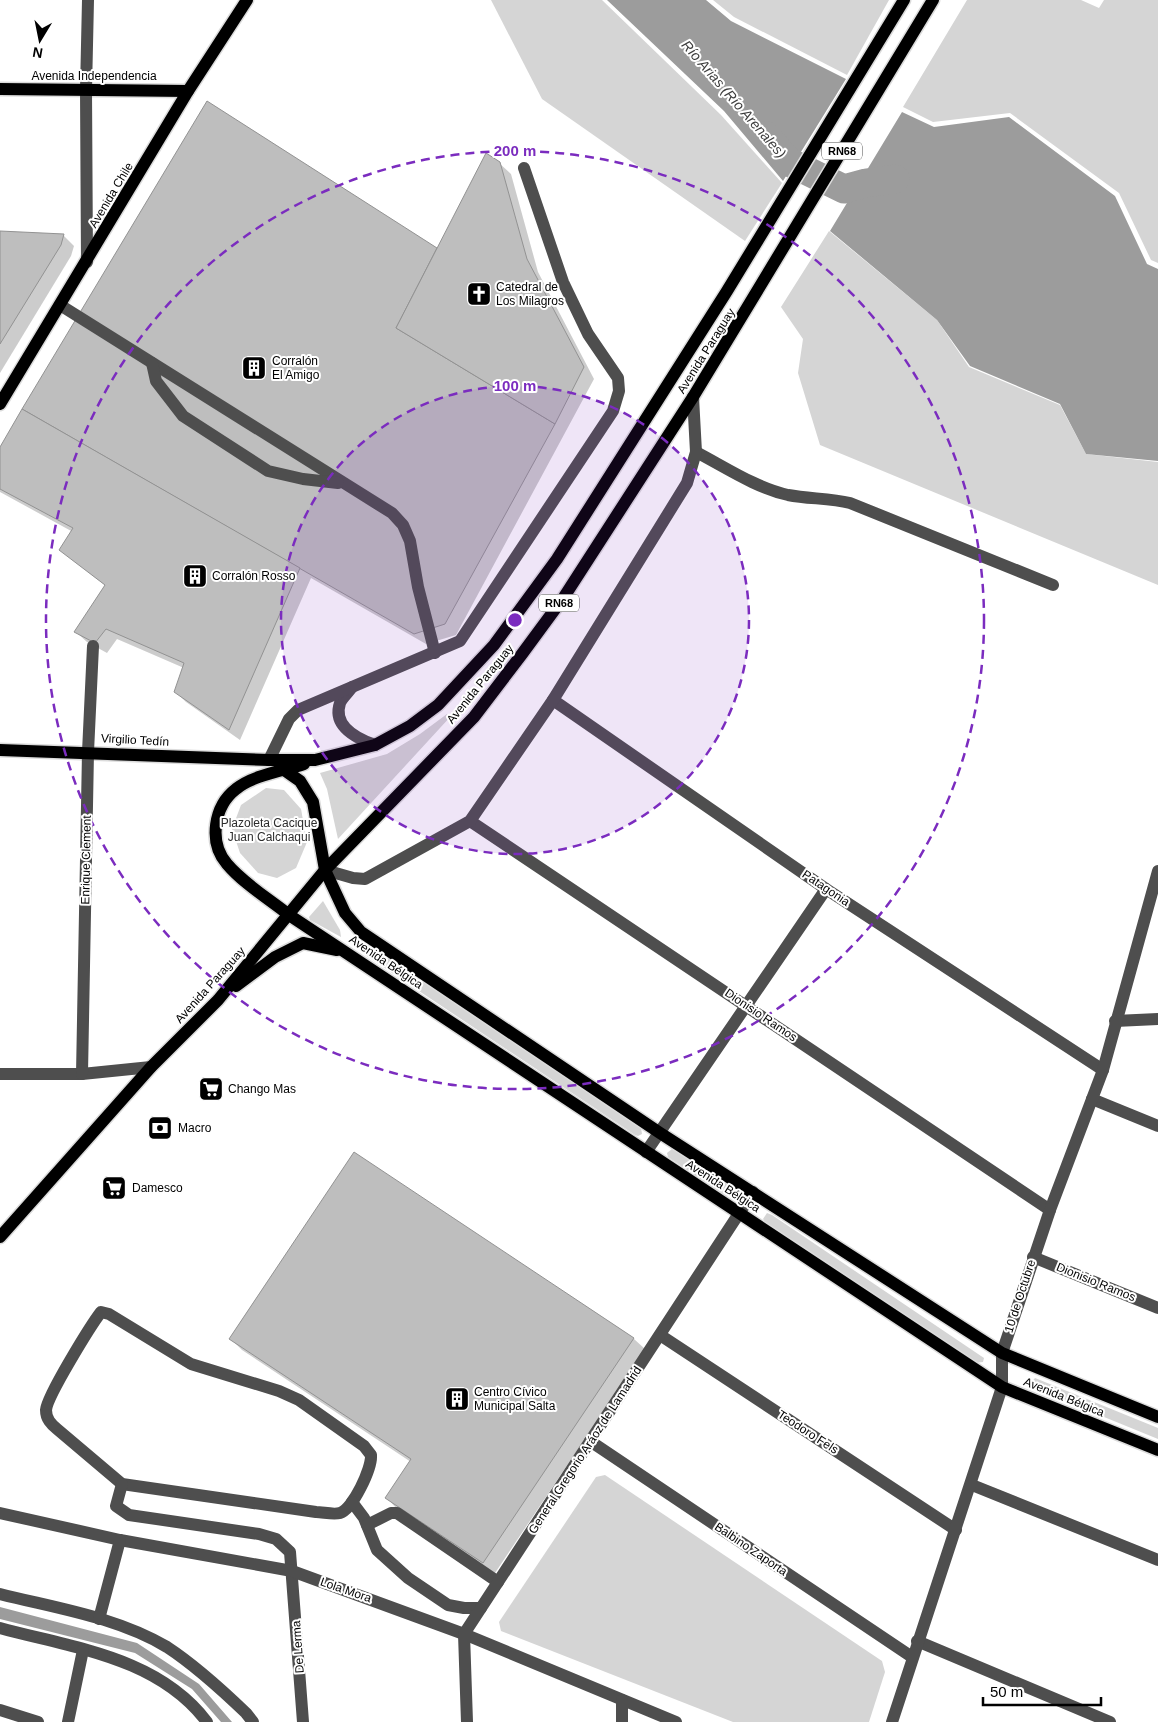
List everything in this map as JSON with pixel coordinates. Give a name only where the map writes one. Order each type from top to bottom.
[{"type":"main road","name":"Avenida Chile","points":[[0,404],[188,91],[247,0]]},
{"type":"main road","name":"Avenida Paraguay","points":[[270,760],[315,760],[375,745],[410,726],[438,705],[494,645],[557,559],[728,291],[904,0]]},
{"type":"main road","name":"Avenida Paraguay","points":[[0,1237],[151,1067],[218,1000],[325,870],[474,717],[504,678],[564,597],[694,397],[933,0]]},
{"type":"main road","name":"Avenida Independencia","points":[[0,89],[188,91]]},
{"type":"main road","name":"Virgilio Tedín","points":[[0,750],[270,760]]},
{"type":"main road","points":[[270,760],[300,781],[313,802],[325,870]]},
{"type":"main road","points":[[289,915],[226,864],[215,832],[216,816],[224,802],[236,788],[315,760]]},
{"type":"main road","name":"Avenida Bélgica","points":[[325,870],[345,913],[360,932],[660,1133],[1002,1353],[1158,1418]]},
{"type":"main road","name":"Avenida Bélgica","points":[[289,915],[1002,1387],[1158,1450]]},
{"type":"main road","points":[[218,1000],[275,957],[303,943],[347,953]]},
{"type":"street","points":[[87,262],[86,90],[88,0]]},
{"type":"street","points":[[270,760],[289,719],[298,710],[460,641],[613,411],[619,391],[618,378],[588,334],[563,282],[524,168]]},
{"type":"street","points":[[60,305],[342,484],[392,513],[403,525],[410,541],[418,587],[435,653]]},
{"type":"street","points":[[152,364],[156,381],[183,416],[268,471],[303,479],[342,484]]},
{"type":"street","points":[[325,870],[353,878],[365,879],[470,821],[553,700],[687,483],[696,452],[694,397]]},
{"type":"street","points":[[696,452],[763,486],[787,494],[830,498],[850,503],[1053,585]]},
{"type":"street","name":"Enrique Clement","points":[[82,1074],[88,752],[93,646]]},
{"type":"street","points":[[354,685],[340,703],[339,717],[346,730],[358,739],[375,745]]},
{"type":"street","name":"Patagonia","points":[[553,700],[826,889],[1103,1070]]},
{"type":"street","name":"Dionisio Ramos","points":[[470,821],[1050,1210]]},
{"type":"street","name":"10 de Octubre","points":[[892,1722],[917,1641],[972,1485],[1002,1387],[1002,1353],[1033,1257],[1103,1070],[1115,1021],[1157,877]]},
{"type":"street","points":[[646,1152],[826,889]]},
{"type":"street","points":[[1115,1021],[1158,1019]]},
{"type":"street","points":[[0,1074],[82,1074],[151,1067]]},
{"type":"street","points":[[1092,1099],[1158,1126]]},
{"type":"street","name":"General Gregorio Aráoz de Lamadrid","points":[[464,1634],[753,1192]]},
{"type":"street","name":"Dionisio Ramos","points":[[1033,1257],[1158,1308]]},
{"type":"street","points":[[101,1312],[109,1314],[191,1364],[279,1390],[299,1400],[364,1446],[371,1455],[372,1462],[352,1502],[346,1510],[338,1513],[316,1512],[122,1484],[48,1421],[46,1411],[51,1395],[101,1312]]},
{"type":"street","name":"Teodoro Fels","points":[[660,1335],[956,1530]]},
{"type":"street","name":"Balbino Zaporta","points":[[590,1441],[912,1657]]},
{"type":"street","name":"De Lerma","points":[[122,1484],[116,1506],[120,1511],[128,1514],[260,1534],[276,1539],[290,1552],[303,1722]]},
{"type":"street","points":[[972,1485],[1158,1560]]},
{"type":"street","points":[[352,1502],[367,1525],[376,1550],[408,1578],[448,1605],[464,1608],[481,1608]]},
{"type":"street","name":"Lola Mora","points":[[0,1513],[120,1540],[292,1571],[464,1634],[676,1722]]},
{"type":"street","points":[[367,1525],[392,1513],[397,1513],[498,1582]]},
{"type":"street","points":[[100,1619],[120,1540]]},
{"type":"street","points":[[0,1594],[100,1619],[165,1646],[193,1665],[218,1686],[253,1722]]},
{"type":"street","points":[[0,1628],[121,1661],[151,1674],[176,1689],[196,1708],[206,1722]]},
{"type":"street","points":[[464,1634],[467,1722]]},
{"type":"street","points":[[917,1641],[1110,1722]]},
{"type":"street","points":[[68,1722],[83,1650]]},
{"type":"street","points":[[622,1700],[622,1722]]},
{"type":"street","points":[[0,1710],[38,1722]]},
{"type":"green space","points":[[491,0],[602,0],[721,115],[782,183],[745,241],[542,99]]},
{"type":"green space","points":[[713,0],[889,0],[847,75],[734,17]]},
{"type":"green space","points":[[967,0],[1081,0],[1099,8],[1104,0],[1158,0],[1158,263],[1151,260],[1119,193],[1010,113],[933,122],[903,107]]},
{"type":"green space","points":[[829,231],[937,320],[969,367],[1060,405],[1086,454],[1158,462],[1158,585],[820,445],[798,373],[803,339],[781,307]]},
{"type":"green space","points":[[447,714],[451,716],[338,839],[327,789],[320,773],[387,754],[420,734]]},
{"type":"green space","name":"Plazoleta Cacique Juan Calchaqui","points":[[266,788],[284,790],[301,809],[307,842],[296,868],[277,878],[258,873],[240,853],[232,829],[241,805]]},
{"type":"green space","points":[[323,901],[340,930],[341,937],[310,920],[309,917]]},
{"type":"green space","points":[[367,948],[377,951],[641,1128],[642,1134],[635,1135],[365,955],[364,950]]},
{"type":"green space","points":[[672,1149],[733,1188],[734,1196],[725,1196],[668,1157],[667,1153]]},
{"type":"green space","points":[[767,1213],[984,1358],[983,1362],[975,1363],[765,1222],[763,1219]]},
{"type":"green space","points":[[1035,1378],[1158,1428],[1158,1439],[1033,1388],[1031,1383]]},
{"type":"green space","points":[[605,1475],[882,1661],[885,1672],[869,1722],[733,1722],[501,1631],[499,1622],[596,1477]]},
{"type":"water","points":[[607,0],[706,0],[731,21],[846,79],[783,181],[724,111]]},
{"type":"water","points":[[902,112],[934,127],[1009,117],[1115,196],[1147,264],[1158,269],[1158,461],[1086,454],[1060,404],[970,366],[937,320],[830,231]]},
{"type":"water","points":[[0,1607],[137,1643],[199,1684],[232,1722],[221,1722],[192,1689],[135,1653],[0,1619]]},
{"type":"building","name":"Corralón El Amigo","points":[[207,101],[437,248],[396,328],[555,424],[445,624],[414,634],[22,409]]},
{"type":"building","name":"Catedral de Los Milagros","points":[[486,153],[500,162],[527,259],[584,367],[555,424],[396,328]]},
{"type":"building","points":[[0,231],[64,234],[61,245],[0,344]]},
{"type":"building","name":"Corralón Rosso","points":[[22,409],[300,568],[229,730],[174,692],[184,663],[106,629],[95,643],[74,632],[105,585],[59,550],[73,528],[0,489],[0,447]]},
{"type":"building","name":"Centro Cívico Municipal Salta","points":[[354,1152],[634,1338],[483,1563],[385,1498],[411,1459],[229,1339]]},
{"type":"waterway","name":"Río Arias (Río Arenales)","points":[[766,136],[789,162],[844,189],[866,183],[895,179]]},
{"type":"place","name":"Catedral de Los Milagros","points":[[479,294]]},
{"type":"place","name":"Corralón El Amigo","points":[[254,368]]},
{"type":"place","name":"Corralón Rosso","points":[[195,576]]},
{"type":"place","name":"Chango Mas","points":[[211,1089]]},
{"type":"place","name":"Macro","points":[[160,1128]]},
{"type":"place","name":"Damesco","points":[[114,1188]]},
{"type":"place","name":"Centro Cívico Municipal Salta","points":[[457,1399]]}]
